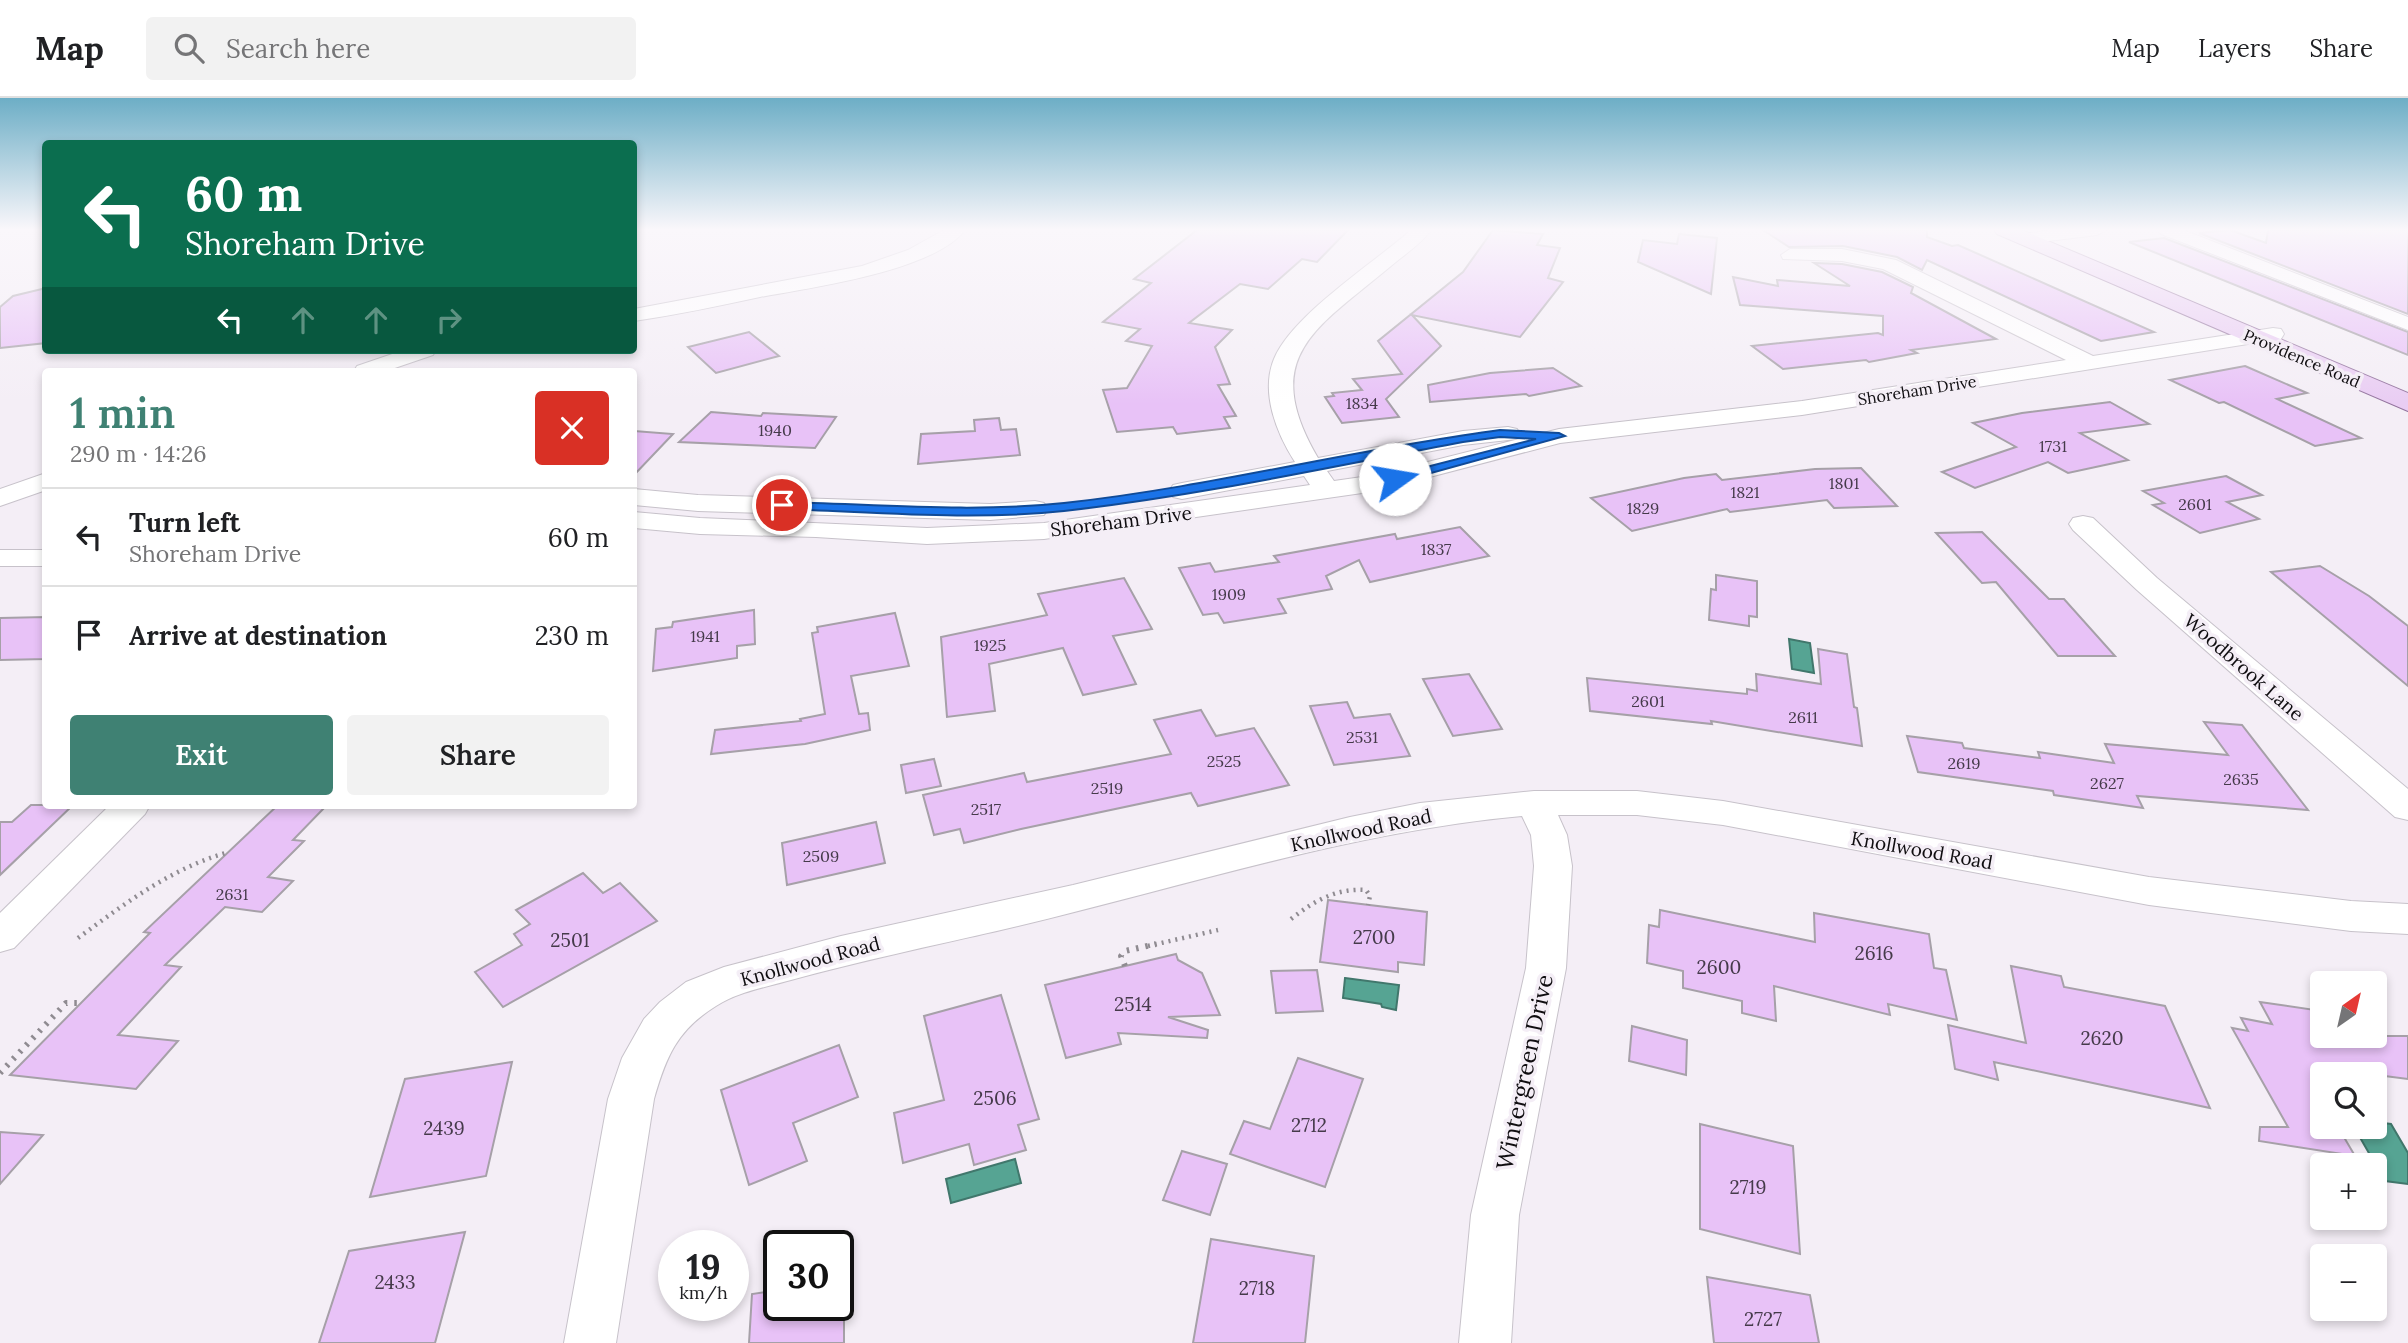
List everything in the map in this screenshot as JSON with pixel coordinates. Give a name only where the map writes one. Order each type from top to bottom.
[{"type":"main road","name":"Providence Road","points":[[2153,288],[2263,335],[2408,391]]},
{"type":"main road","name":"Providence Road","points":[[2263,335],[2408,403]]},
{"type":"street","points":[[637,314],[775,288]]},
{"type":"street","points":[[1329,491],[1310,467],[1282,402],[1280,386],[1285,359],[1302,334],[1355,288]]},
{"type":"street","points":[[1938,288],[2090,363]]},
{"type":"street","points":[[2316,288],[2408,324]]},
{"type":"street","name":"Shoreham Drive","points":[[637,497],[698,503],[990,512],[1063,507],[1170,493],[1500,434],[1559,436],[1760,414],[2263,335]]},
{"type":"street","points":[[374,368],[414,354]]},
{"type":"street","name":"Shoreham Drive","points":[[637,520],[890,535],[981,535],[1044,531],[1138,520],[1329,491],[1426,472],[1559,436]]},
{"type":"street","points":[[0,498],[42,482]]},
{"type":"street","name":"Woodbrook Lane","points":[[2083,524],[2147,584],[2408,808]]},
{"type":"street","points":[[0,558],[42,558]]},
{"type":"street","name":"Knollwood Road","points":[[590,1343],[631,1099],[644,1058],[659,1031],[675,1014],[701,994],[724,984],[841,951],[1073,899],[1350,830],[1430,814],[1534,803],[1624,802],[1678,807],[2149,891],[2337,915],[2408,919]]},
{"type":"street","name":"Wintergreen Drive","points":[[1485,1343],[1495,1215],[1546,968],[1553,866],[1549,835],[1534,803]]},
{"type":"street","points":[[0,937],[128,809]]},
{"type":"path","points":[[78,938],[177,870],[205,857],[229,852]]},
{"type":"path","points":[[1291,919],[1320,897],[1335,892],[1366,890],[1370,896],[1368,905]]},
{"type":"path","points":[[1125,967],[1121,956],[1125,951],[1218,930]]},
{"type":"path","points":[[0,1073],[65,1003],[81,1003]]},
{"type":"shaded area","points":[[1789,639],[1810,643],[1814,673],[1792,669]]},
{"type":"shaded area","points":[[1345,978],[1399,985],[1396,1010],[1382,1007],[1381,1004],[1343,998]]},
{"type":"shaded area","points":[[2387,1124],[2391,1124],[2408,1153],[2408,1184],[2387,1181],[2387,1153],[2369,1153],[2361,1139],[2387,1139]]},
{"type":"shaded area","points":[[1015,1159],[1021,1183],[951,1203],[946,1179]]},
{"type":"building","points":[[1145,288],[1235,288],[1189,323],[1232,330],[1215,347],[1230,384],[1218,385],[1236,416],[1224,417],[1230,428],[1177,434],[1173,427],[1117,432],[1103,390],[1127,388],[1152,346],[1126,341],[1140,329],[1103,322]]},
{"type":"building","points":[[1443,288],[1558,288],[1520,337],[1412,315],[1441,346],[1386,399],[1399,417],[1342,423],[1325,397],[1334,396],[1332,393],[1362,390],[1353,379],[1402,374],[1378,341]]},
{"type":"building","points":[[1698,288],[1712,288],[1711,294]]},
{"type":"building","points":[[1736,288],[1913,288],[1911,293],[1996,339],[1911,350],[1917,353],[1869,362],[1866,360],[1783,369],[1752,346],[1878,333],[1883,335],[1883,316],[1740,305]]},
{"type":"building","points":[[1987,288],[2055,288],[2154,332],[2101,341]]},
{"type":"building","points":[[2243,288],[2294,288],[2408,332],[2408,355]]},
{"type":"building","points":[[2341,288],[2408,288],[2408,314]]},
{"type":"building","points":[[42,289],[42,343],[0,348],[0,307],[13,296]]},
{"type":"building","points":[[749,332],[779,356],[716,373],[688,347]]},
{"type":"building","points":[[2245,366],[2307,393],[2277,399],[2361,438],[2315,446],[2224,402],[2219,403],[2170,380]]},
{"type":"building","points":[[1553,368],[1581,386],[1529,396],[1526,394],[1430,402],[1428,385],[1490,373]]},
{"type":"building","points":[[2110,402],[2149,424],[2080,433],[2128,460],[2068,473],[2048,462],[1975,488],[1942,472],[2016,447],[1973,423],[2022,413]]},
{"type":"building","points":[[711,412],[836,417],[815,448],[679,442]]},
{"type":"building","points":[[999,418],[1001,430],[1016,429],[1020,455],[918,464],[921,434],[975,431],[974,420]]},
{"type":"building","points":[[637,431],[673,434],[637,472]]},
{"type":"building","points":[[1861,468],[1897,506],[1834,508],[1827,500],[1730,512],[1727,509],[1632,531],[1591,498],[1684,478],[1716,474],[1722,480],[1815,469]]},
{"type":"building","points":[[2226,476],[2262,495],[2227,502],[2259,519],[2200,533],[2153,505],[2164,503],[2143,491]]},
{"type":"building","points":[[1460,527],[1489,556],[1370,582],[1359,560],[1326,576],[1332,589],[1278,599],[1286,613],[1224,623],[1218,613],[1203,615],[1179,568],[1210,563],[1215,572],[1279,562],[1274,556],[1395,534],[1397,539]]},
{"type":"building","points":[[1982,532],[2049,599],[2064,599],[2115,656],[2058,656],[1996,582],[1982,583],[1936,533]]},
{"type":"building","points":[[2320,566],[2369,596],[2408,626],[2408,686],[2271,572]]},
{"type":"building","points":[[1716,575],[1757,581],[1757,617],[1749,616],[1749,626],[1709,620],[1711,589],[1716,590]]},
{"type":"building","points":[[1124,578],[1152,629],[1113,636],[1136,684],[1083,695],[1063,648],[989,664],[995,711],[947,717],[941,637],[1047,615],[1038,594]]},
{"type":"building","points":[[754,610],[755,644],[737,646],[737,658],[653,671],[656,629],[672,627],[673,622]]},
{"type":"building","points":[[895,613],[909,666],[851,676],[859,714],[868,713],[870,730],[805,744],[711,754],[715,730],[801,721],[800,719],[825,714],[812,633],[818,632],[817,627]]},
{"type":"building","points":[[42,617],[42,659],[0,660],[0,618]]},
{"type":"building","points":[[1818,649],[1847,654],[1862,746],[1711,721],[1712,724],[1590,711],[1587,678],[1747,694],[1747,689],[1757,691],[1756,674],[1821,684]]},
{"type":"building","points":[[1469,674],[1502,729],[1453,736],[1423,679]]},
{"type":"building","points":[[1347,702],[1354,718],[1390,714],[1410,756],[1334,765],[1310,706]]},
{"type":"building","points":[[1201,710],[1216,736],[1254,728],[1289,785],[1198,806],[1191,793],[964,843],[960,829],[934,835],[923,795],[1024,773],[1027,782],[1171,754],[1154,720]]},
{"type":"building","points":[[2204,722],[2242,725],[2308,810],[2137,796],[2143,808],[2054,795],[2053,791],[1918,772],[1907,736],[1962,743],[1964,748],[2040,758],[2038,752],[2114,763],[2105,744],[2228,755]]},
{"type":"building","points":[[934,759],[941,786],[906,793],[901,765]]},
{"type":"building","points":[[31,805],[42,805],[42,809],[69,809],[0,875],[0,822],[12,822]]},
{"type":"building","points":[[274,809],[323,809],[293,840],[304,841],[268,877],[293,881],[262,912],[225,907],[165,965],[181,967],[118,1035],[178,1041],[136,1089],[10,1075],[150,933],[144,932]]},
{"type":"building","points":[[876,822],[885,863],[787,885],[782,843]]},
{"type":"building","points":[[583,873],[603,893],[620,883],[657,921],[503,1007],[475,972],[522,945],[514,934],[530,924],[516,910]]},
{"type":"building","points":[[1328,900],[1427,912],[1424,965],[1398,962],[1398,972],[1320,962]]},
{"type":"building","points":[[1660,910],[1815,942],[1814,913],[1929,934],[1934,968],[1946,970],[1957,1020],[1888,1004],[1890,1015],[1774,986],[1776,1021],[1742,1013],[1742,1001],[1683,988],[1683,971],[1647,963],[1649,925],[1659,927]]},
{"type":"building","points":[[1176,954],[1178,960],[1202,973],[1220,1015],[1168,1017],[1208,1030],[1207,1038],[1118,1033],[1121,1044],[1066,1058],[1045,985]]},
{"type":"building","points":[[2011,966],[2061,976],[2064,987],[2165,1006],[2210,1108],[1994,1062],[1998,1080],[1955,1069],[1948,1025],[2026,1043]]},
{"type":"building","points":[[1317,970],[1323,1011],[1276,1013],[1271,971]]},
{"type":"building","points":[[1001,995],[1039,1119],[1018,1125],[1026,1150],[974,1165],[969,1144],[903,1163],[894,1113],[944,1100],[924,1016]]},
{"type":"building","points":[[2260,1002],[2310,1009],[2310,1048],[2387,1048],[2387,1036],[2408,1036],[2408,1079],[2387,1076],[2387,1062],[2310,1062],[2310,1139],[2345,1139],[2353,1153],[2336,1153],[2259,1141],[2260,1127],[2288,1127],[2232,1028],[2248,1031],[2241,1018],[2272,1024]]},
{"type":"building","points":[[1632,1026],[1687,1040],[1686,1075],[1629,1061]]},
{"type":"building","points":[[839,1045],[858,1097],[793,1123],[807,1161],[749,1185],[721,1090]]},
{"type":"building","points":[[1298,1058],[1363,1079],[1325,1187],[1230,1154],[1244,1121],[1270,1129]]},
{"type":"building","points":[[512,1062],[486,1176],[370,1197],[405,1079]]},
{"type":"building","points":[[1700,1124],[1793,1146],[1800,1254],[1700,1229]]},
{"type":"building","points":[[0,1132],[43,1135],[0,1184]]},
{"type":"building","points":[[1182,1151],[1227,1164],[1210,1215],[1163,1200]]},
{"type":"building","points":[[465,1232],[435,1343],[319,1343],[349,1251]]},
{"type":"building","points":[[1211,1239],[1314,1256],[1305,1343],[1193,1343]]},
{"type":"building","points":[[1707,1277],[1810,1295],[1819,1343],[1714,1343]]},
{"type":"building","points":[[763,1292],[763,1321],[844,1321],[844,1343],[749,1343],[752,1294]]},
{"type":"route","points":[[782,505],[990,512],[1063,507],[1220,485],[1463,438],[1527,433],[1559,436],[1395,479]]}]
